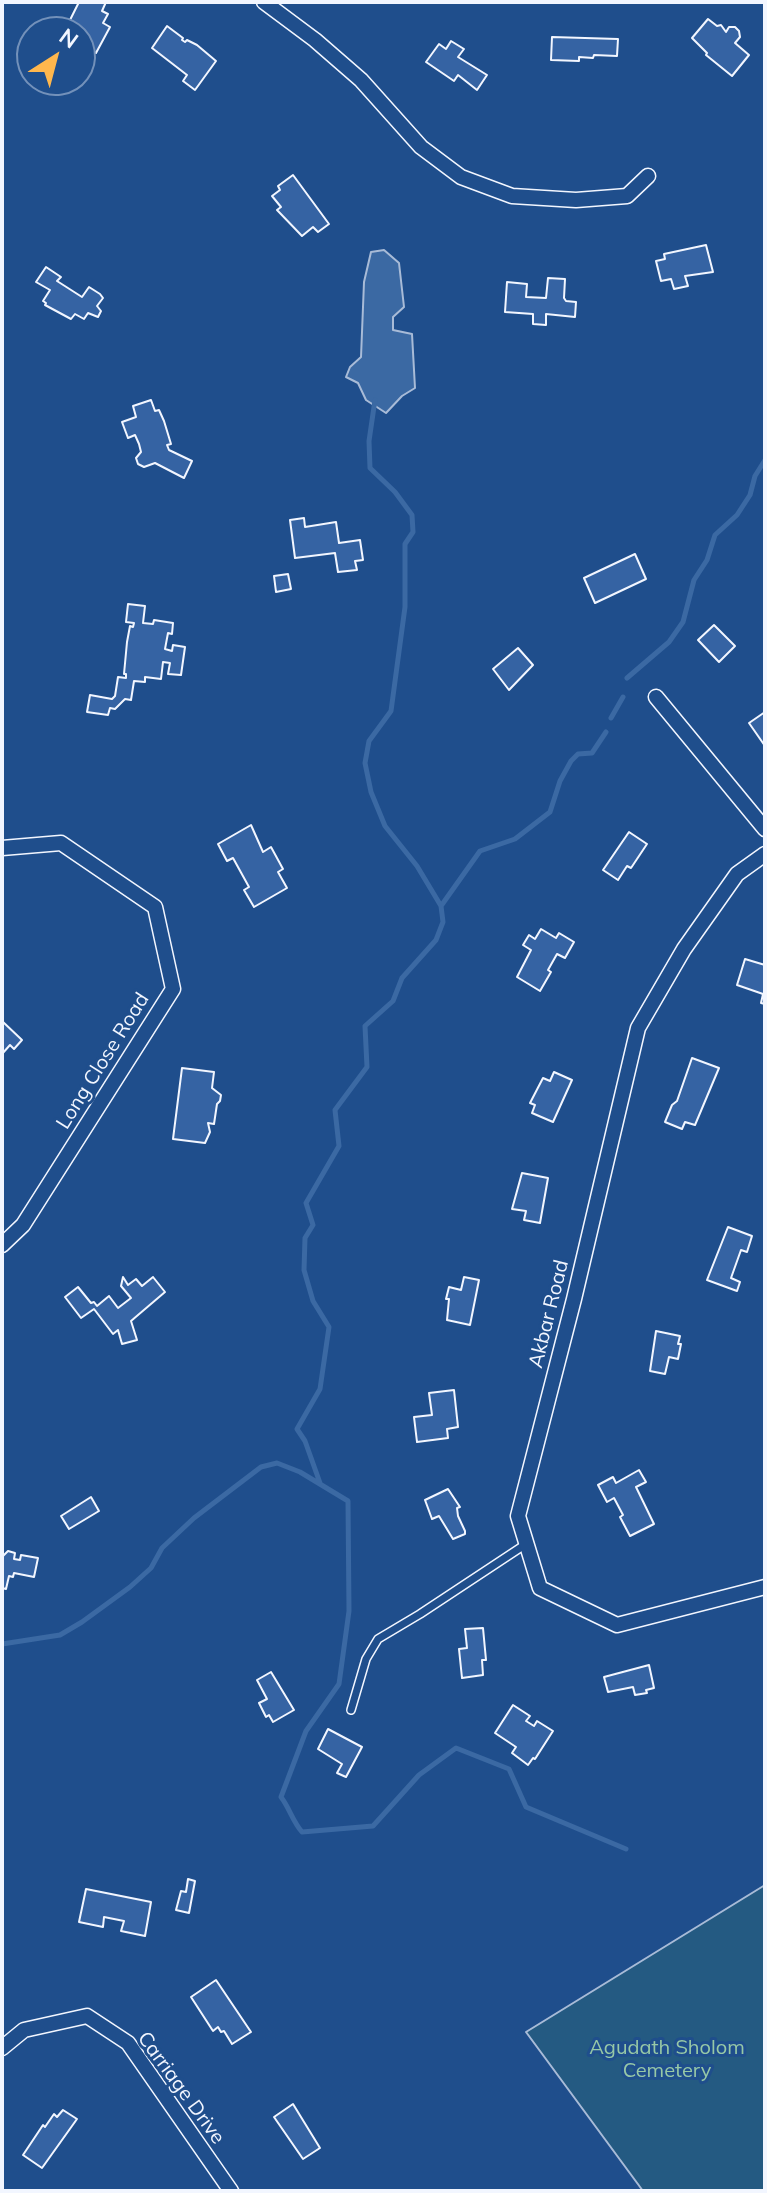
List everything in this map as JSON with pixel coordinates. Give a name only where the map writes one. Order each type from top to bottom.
[{"type":"street","points":[[264,2],[361,80],[421,147],[461,177],[512,196],[576,200],[627,196],[648,176]]},
{"type":"street","points":[[656,697],[765,829]]},
{"type":"street","name":"Long Close Road","points":[[2,848],[61,843],[155,907],[173,989],[23,1225],[2,1245]]},
{"type":"street","name":"Akbar Road","points":[[765,854],[737,874],[684,949],[638,1028],[586,1251],[518,1516],[540,1588],[617,1625],[765,1587]]},
{"type":"street","name":"Carriage Drive","points":[[2,2048],[24,2030],[87,2016],[128,2043],[231,2191]]},
{"type":"lane","points":[[351,1710],[366,1659],[378,1639],[526,1544]]},
{"type":"green space","name":"Agudath Sholom Cemetery","points":[[765,1885],[765,2191],[643,2191],[526,2032]]},
{"type":"shaded area","points":[[384,250],[399,263],[404,307],[393,317],[393,330],[412,334],[415,388],[402,396],[386,413],[366,400],[358,383],[346,377],[350,367],[361,357],[364,282],[371,252]]},
{"type":"building","points":[[79,2],[106,2],[102,11],[108,14],[103,23],[110,27],[96,53],[96,16],[72,16]]},
{"type":"building","points":[[708,19],[717,26],[721,25],[726,32],[729,27],[739,31],[740,37],[735,43],[749,55],[732,76],[706,55],[692,38]]},
{"type":"building","points":[[167,26],[182,40],[197,45],[216,61],[195,90],[183,81],[187,75],[152,48]]},
{"type":"building","points":[[552,37],[618,39],[617,56],[594,55],[593,58],[579,57],[579,61],[551,60]]},
{"type":"building","points":[[451,41],[464,49],[458,57],[487,75],[477,90],[458,75],[454,81],[426,62],[439,44],[446,49]]},
{"type":"building","points":[[293,175],[329,224],[318,232],[313,227],[302,236],[277,210],[281,207],[272,196],[280,190],[278,186]]},
{"type":"building","points":[[706,245],[713,272],[685,276],[688,286],[674,289],[671,279],[661,281],[656,261],[665,259],[664,254]]},
{"type":"building","points":[[46,267],[61,277],[57,281],[82,297],[89,287],[100,294],[103,298],[97,306],[101,311],[98,317],[88,313],[84,319],[75,314],[71,319],[45,305],[43,301],[50,290],[36,282]]},
{"type":"building","points":[[548,278],[565,279],[564,298],[576,302],[575,317],[546,314],[546,325],[533,324],[533,314],[505,312],[507,282],[527,284],[526,297],[546,298]]},
{"type":"building","points":[[151,400],[164,421],[171,444],[167,445],[169,450],[192,461],[184,478],[155,463],[144,467],[138,464],[139,444],[135,435],[128,438],[122,422],[136,417],[133,406]]},
{"type":"building","points":[[304,518],[305,527],[336,522],[339,543],[360,540],[363,560],[355,561],[357,570],[338,572],[335,553],[295,558],[290,520]]},
{"type":"building","points":[[635,554],[646,579],[595,603],[584,578]]},
{"type":"building","points":[[288,574],[291,589],[276,592],[274,576]]},
{"type":"building","points":[[128,604],[145,606],[143,623],[153,624],[154,620],[173,623],[165,649],[172,651],[173,645],[185,647],[181,675],[168,674],[170,663],[163,662],[161,679],[145,677],[145,682],[134,681],[131,700],[125,699],[115,709],[110,708],[108,715],[87,712],[90,695],[112,699],[118,677],[126,678],[127,642],[130,626],[133,627],[134,623],[126,622]]},
{"type":"building","points":[[714,625],[735,646],[719,662],[698,640]]},
{"type":"building","points":[[518,648],[533,665],[509,690],[493,669]]},
{"type":"building","points":[[765,712],[765,746],[749,723]]},
{"type":"building","points":[[251,825],[263,852],[271,847],[283,869],[278,872],[287,888],[254,907],[244,890],[249,887],[233,858],[227,861],[218,844]]},
{"type":"building","points":[[629,832],[647,844],[631,868],[627,866],[618,880],[603,870]]},
{"type":"building","points":[[541,929],[556,938],[559,933],[574,942],[565,958],[557,954],[540,991],[517,977],[531,950],[523,945],[529,935],[535,939]]},
{"type":"building","points":[[745,959],[765,965],[765,1004],[761,1003],[763,994],[737,985]]},
{"type":"building","points":[[2,1021],[22,1040],[14,1049],[10,1045],[2,1054]]},
{"type":"building","points":[[692,1058],[719,1068],[695,1125],[685,1122],[682,1129],[665,1122],[677,1101]]},
{"type":"building","points":[[182,1068],[214,1072],[212,1088],[221,1095],[214,1124],[208,1123],[210,1132],[205,1143],[173,1139]]},
{"type":"building","points":[[554,1072],[572,1080],[553,1122],[532,1113],[535,1105],[530,1103],[543,1078],[550,1081]]},
{"type":"building","points":[[522,1173],[548,1178],[540,1223],[524,1220],[526,1211],[512,1209]]},
{"type":"building","points":[[728,1227],[752,1236],[747,1252],[741,1250],[731,1278],[740,1282],[737,1291],[707,1280]]},
{"type":"building","points":[[123,1277],[128,1285],[136,1279],[142,1286],[153,1277],[165,1292],[131,1321],[137,1340],[122,1344],[118,1330],[113,1334],[94,1309],[81,1318],[65,1297],[78,1287],[91,1303],[97,1306],[109,1296],[118,1308],[131,1298],[121,1286]]},
{"type":"building","points":[[464,1277],[479,1280],[470,1325],[447,1320],[449,1287],[461,1290]]},
{"type":"building","points":[[656,1331],[680,1336],[678,1359],[669,1357],[665,1374],[650,1371]]},
{"type":"building","points":[[454,1390],[458,1427],[447,1429],[448,1438],[417,1442],[414,1417],[432,1415],[429,1393]]},
{"type":"building","points":[[639,1470],[646,1482],[636,1487],[654,1524],[630,1536],[614,1498],[607,1502],[598,1485],[613,1477],[616,1483]]},
{"type":"building","points":[[448,1489],[460,1507],[457,1508],[458,1516],[465,1531],[465,1534],[453,1539],[439,1516],[432,1519],[425,1500]]},
{"type":"building","points":[[91,1497],[99,1511],[69,1529],[61,1516]]},
{"type":"building","points":[[8,1551],[15,1553],[14,1559],[20,1560],[21,1555],[38,1558],[34,1577],[14,1573],[13,1577],[9,1576],[6,1589],[2,1588],[2,1557]]},
{"type":"building","points":[[483,1628],[486,1660],[482,1660],[483,1675],[462,1678],[459,1649],[467,1648],[465,1629]]},
{"type":"building","points":[[649,1665],[654,1688],[646,1690],[647,1693],[635,1695],[633,1687],[608,1692],[604,1677]]},
{"type":"building","points":[[271,1672],[294,1710],[273,1722],[269,1715],[266,1717],[259,1703],[267,1699],[257,1680]]},
{"type":"building","points":[[513,1705],[530,1716],[526,1721],[534,1726],[537,1721],[553,1731],[528,1765],[512,1753],[516,1747],[495,1733]]},
{"type":"building","points":[[328,1729],[362,1747],[346,1777],[337,1773],[342,1764],[318,1749]]},
{"type":"building","points":[[188,1879],[195,1881],[189,1913],[176,1910],[181,1891],[186,1892]]},
{"type":"building","points":[[86,1889],[151,1902],[145,1936],[121,1931],[124,1921],[104,1917],[103,1927],[79,1922]]},
{"type":"building","points":[[216,1980],[251,2032],[232,2044],[224,2031],[221,2032],[218,2027],[213,2031],[191,1997]]},
{"type":"building","points":[[293,2104],[320,2148],[303,2159],[274,2117]]},
{"type":"building","points":[[63,2110],[77,2119],[42,2168],[23,2155],[43,2125],[45,2127],[54,2114],[57,2117]]},
{"type":"waterway","points":[[320,1483],[305,1441],[297,1429],[320,1389],[329,1327],[313,1301],[304,1270],[305,1238],[313,1225],[306,1203],[339,1146],[335,1110],[367,1067],[365,1026],[393,1001],[402,978],[436,940],[443,922],[441,906],[417,866],[385,826],[371,792],[365,763],[369,741],[391,711],[405,607],[405,544],[413,532],[412,515],[395,492],[370,468],[369,441],[375,400]]},
{"type":"waterway","points":[[627,678],[669,642],[683,622],[694,580],[707,560],[715,535],[737,515],[750,495],[755,476],[765,460]]},
{"type":"waterway","points":[[611,718],[623,697]]},
{"type":"waterway","points":[[441,906],[480,851],[515,839],[550,812],[560,781],[571,761],[578,754],[592,753],[606,732]]},
{"type":"waterway","points":[[2,1644],[60,1635],[82,1622],[151,1568],[162,1548],[194,1518],[261,1467],[277,1463],[300,1472],[348,1501],[349,1611],[339,1684],[306,1731],[281,1797],[302,1832],[373,1826],[419,1775],[456,1748],[509,1769],[526,1807],[626,1849]]}]
